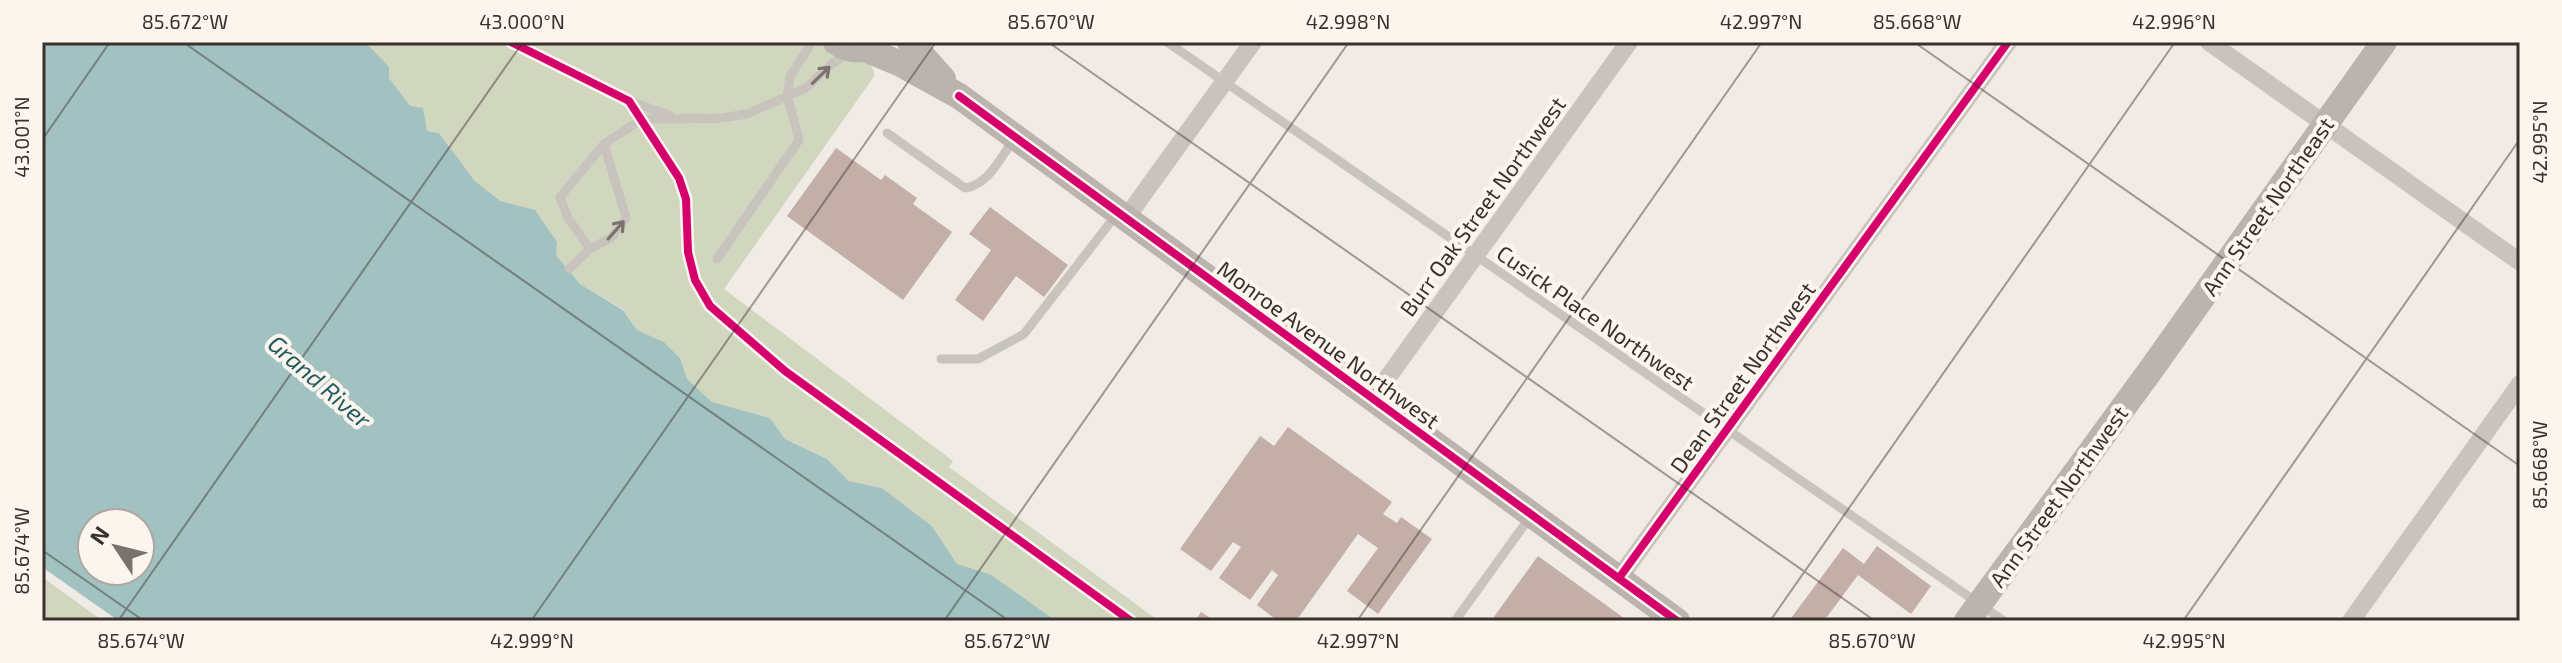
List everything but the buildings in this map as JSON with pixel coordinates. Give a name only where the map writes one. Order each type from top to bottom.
[{"type":"main road","name":"Monroe Avenue Northwest","points":[[910,42],[959,96]]},
{"type":"main road","name":"Ann Street Northeast","points":[[2150,371],[2384,42]]},
{"type":"main road","name":"Monroe Avenue Northwest","points":[[857,46],[901,64],[959,96],[1677,621]]},
{"type":"main road","name":"Ann Street Northwest","points":[[1973,612],[2150,371]]},
{"type":"street","points":[[1122,215],[1253,42]]},
{"type":"street","name":"Burr Oak Street Northwest","points":[[1373,398],[1629,42]]},
{"type":"street","name":"Dean Street Northwest","points":[[1619,578],[2008,42]]},
{"type":"street","points":[[2209,42],[2520,262]]},
{"type":"street","points":[[2351,621],[2520,384]]},
{"type":"lane","points":[[717,259],[799,140],[787,95],[790,77],[812,42]]},
{"type":"lane","name":"Cusick Place Northwest","points":[[1167,42],[1727,429],[1973,612],[2004,621]]},
{"type":"lane","points":[[590,249],[568,218],[560,197],[604,144],[642,119],[715,119],[747,114],[806,88],[857,46]]},
{"type":"lane","points":[[629,101],[688,119]]},
{"type":"lane","points":[[887,133],[965,188],[976,187],[989,175],[1016,138]]},
{"type":"lane","points":[[569,269],[590,249],[611,238],[626,218],[604,144]]},
{"type":"lane","points":[[941,359],[978,359],[1024,334],[1122,215]]},
{"type":"lane","points":[[1455,621],[1531,515]]},
{"type":"green space","points":[[365,42],[825,42],[871,65],[875,75],[724,289],[953,461],[949,467],[1159,621],[1050,619],[990,574],[957,564],[932,526],[882,488],[849,481],[827,459],[785,439],[770,418],[712,402],[686,379],[680,358],[664,342],[637,330],[623,309],[580,284],[556,255],[535,210],[500,202],[475,181],[439,133],[427,131],[389,78],[388,67]]},
{"type":"green space","points":[[42,577],[103,621],[42,621]]},
{"type":"water","name":"Grand River","points":[[42,42],[365,42],[389,67],[389,78],[410,106],[423,108],[427,131],[439,133],[475,181],[500,201],[535,210],[557,242],[556,255],[580,284],[623,310],[637,330],[664,342],[680,358],[687,379],[712,402],[770,418],[785,439],[827,459],[849,481],[882,488],[932,526],[957,564],[990,574],[1056,621],[119,621],[42,567]]},
{"type":"cycle path","points":[[511,42],[629,101],[679,178],[686,199],[688,252],[695,280],[710,306],[785,371],[1131,621]]},
{"type":"cycle path","points":[[1619,578],[2008,42]]},
{"type":"cycle path","points":[[959,96],[1677,621]]}]
